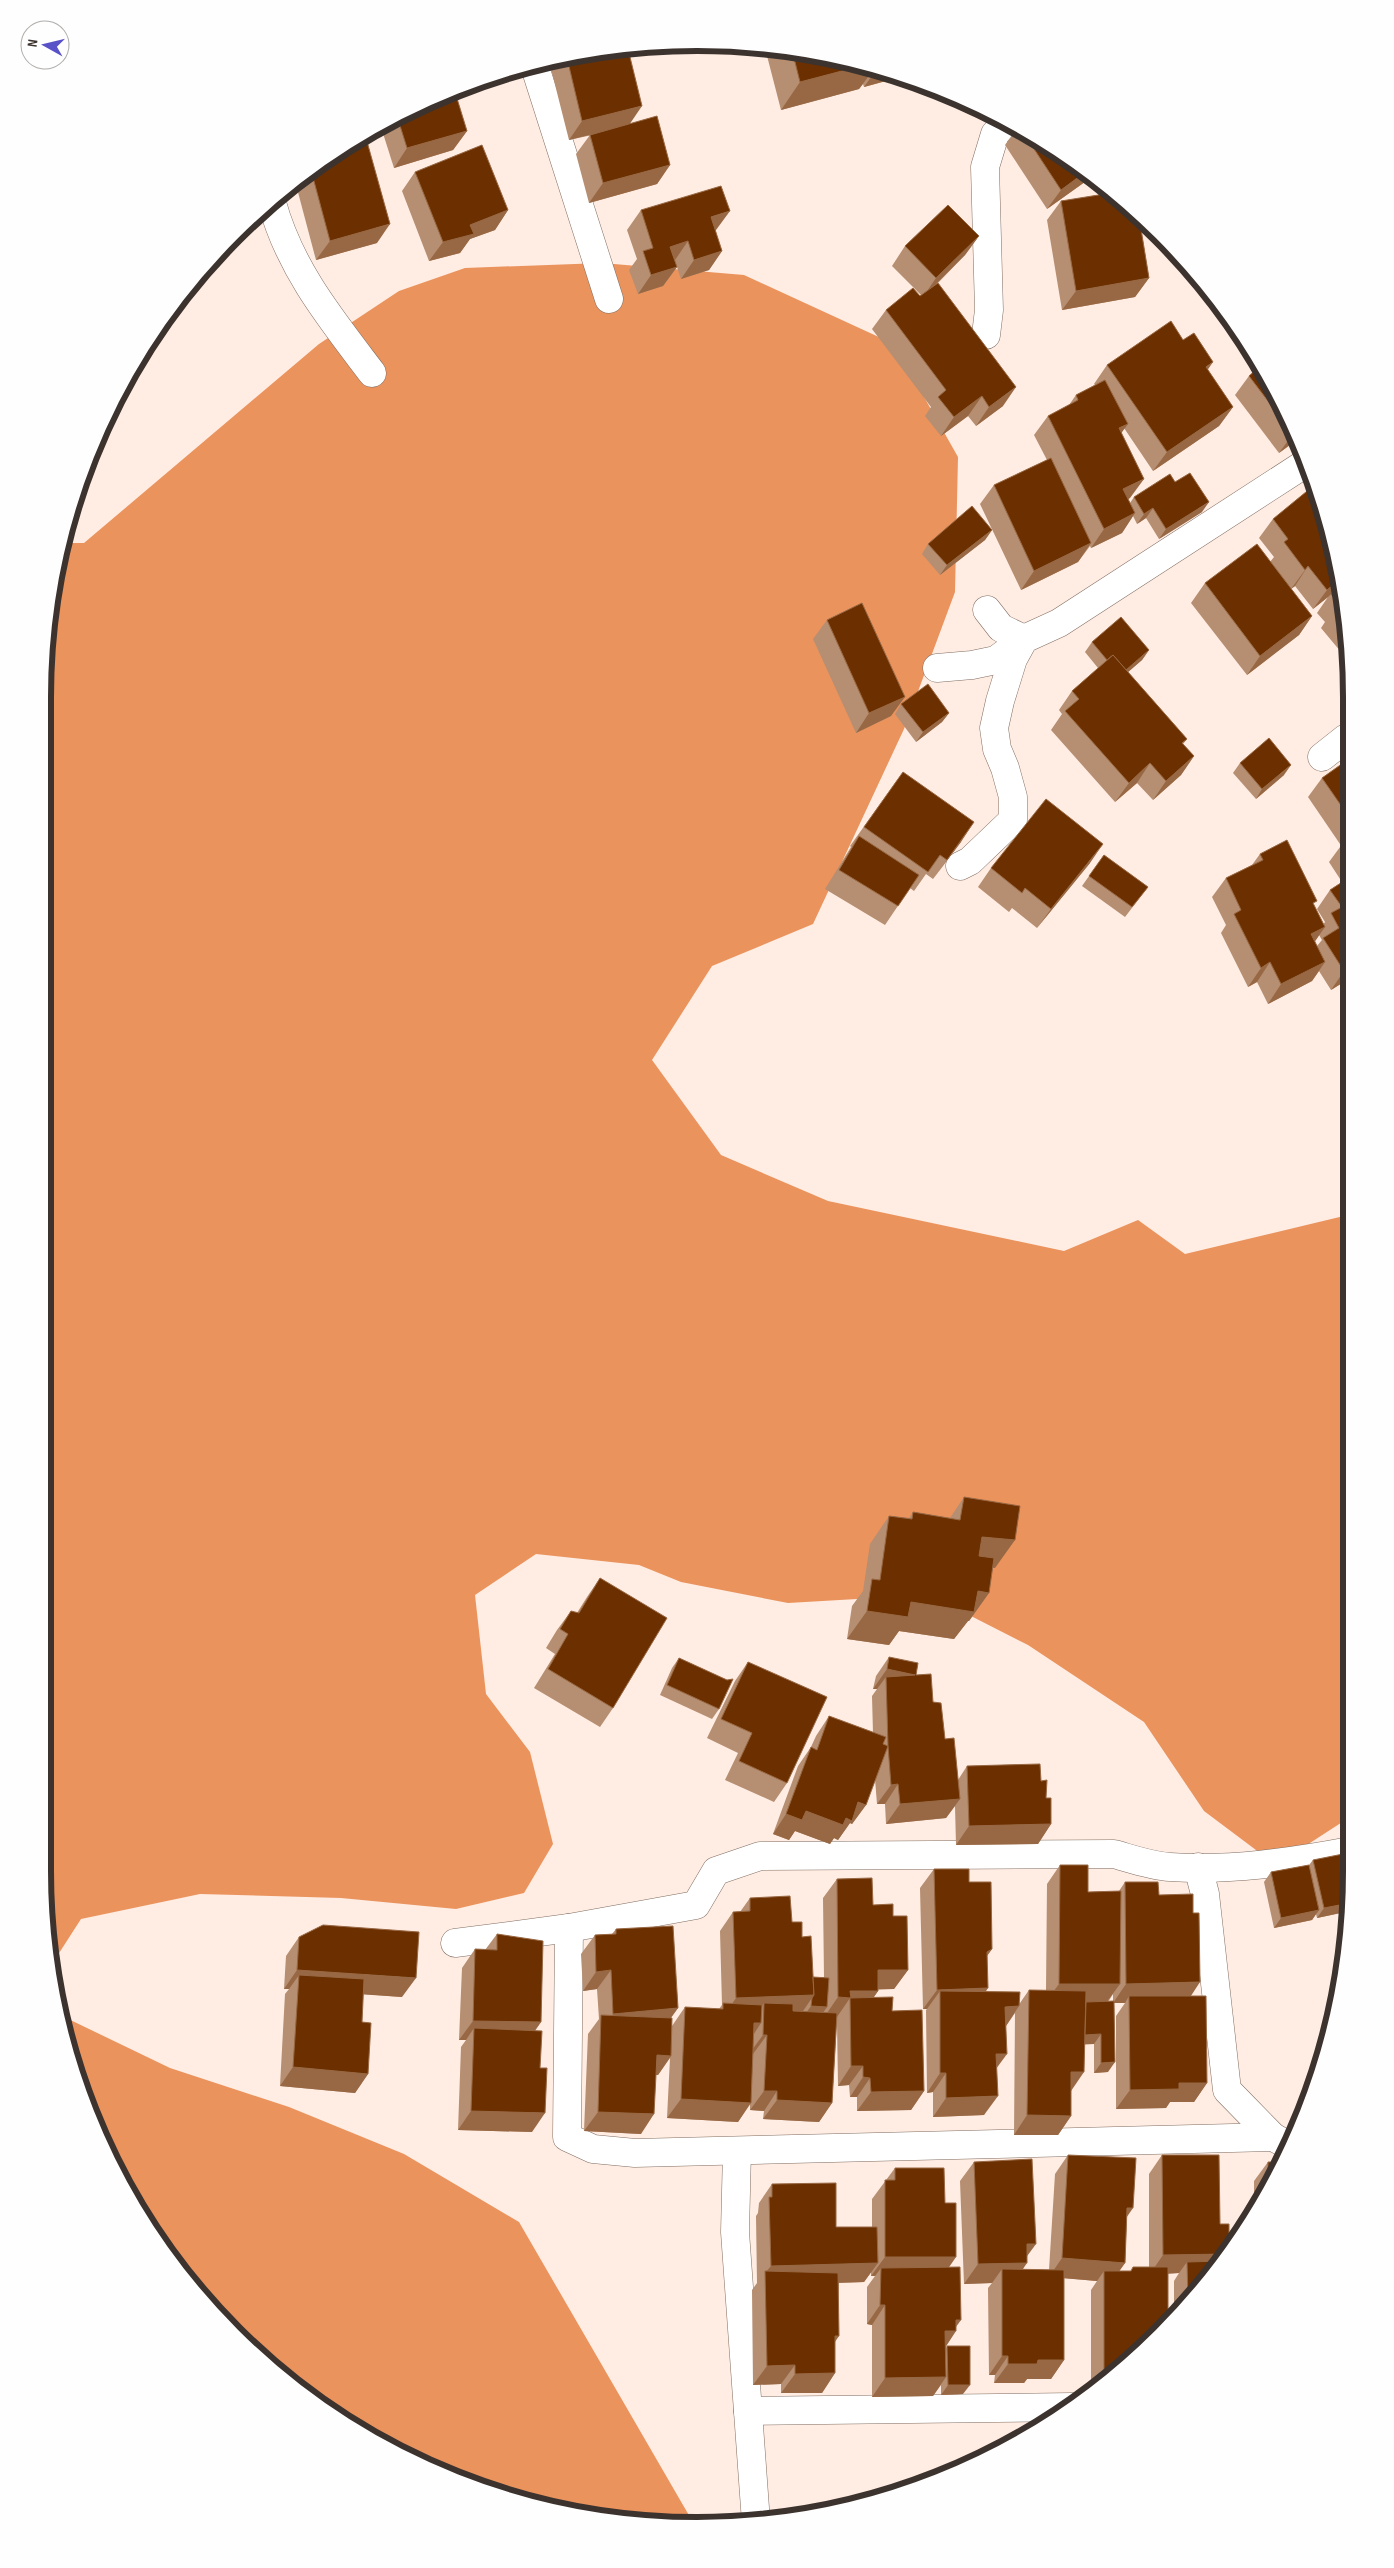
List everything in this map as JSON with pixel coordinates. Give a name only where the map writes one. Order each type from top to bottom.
[{"type":"street","points":[[536,72],[609,299]]},
{"type":"street","points":[[986,335],[989,310],[985,166],[995,134],[1001,128]]},
{"type":"street","points":[[274,209],[278,226],[309,288],[372,373]]},
{"type":"street","points":[[936,668],[972,665],[996,660],[1024,638],[1059,623],[1300,467]]},
{"type":"street","points":[[987,610],[1001,628],[1024,638]]},
{"type":"street","points":[[960,866],[970,861],[1013,820],[1012,797],[1005,768],[997,749],[994,728],[1013,659],[1024,638]]},
{"type":"street","points":[[1322,757],[1343,740]]},
{"type":"street","points":[[454,1943],[570,1928],[696,1904],[716,1872],[760,1856],[1114,1854],[1169,1867],[1198,1867],[1252,1865],[1343,1852]]},
{"type":"street","points":[[1198,1867],[1205,1894],[1227,2090],[1280,2140]]},
{"type":"street","points":[[570,1928],[567,2137],[593,2148],[635,2153],[1280,2140]]},
{"type":"street","points":[[737,2151],[735,2232],[755,2513]]},
{"type":"street","points":[[748,2411],[1057,2407]]},
{"type":"shaded area","points":[[602,263],[744,275],[894,344],[958,457],[955,592],[904,729],[813,924],[712,966],[652,1060],[721,1155],[828,1201],[1064,1251],[1138,1220],[1185,1254],[1343,1216],[1343,1822],[1276,1865],[1204,1811],[1144,1722],[1028,1645],[969,1615],[874,1598],[788,1603],[681,1582],[639,1565],[536,1554],[475,1595],[486,1694],[530,1752],[553,1844],[524,1893],[456,1909],[341,1898],[200,1894],[81,1919],[57,1956],[51,1871],[51,697],[57,613],[70,543],[84,543],[319,344],[399,291],[465,268]]},
{"type":"shaded area","points":[[69,2019],[170,2068],[289,2107],[404,2154],[519,2222],[690,2517],[613,2511],[571,2504],[530,2495],[450,2468],[411,2450],[338,2408],[271,2357],[211,2297],[160,2230],[138,2194],[100,2118],[73,2038]]},
{"type":"building","points":[[630,55],[642,106],[582,121],[569,65]]},
{"type":"building","points":[[794,59],[848,69],[800,82]]},
{"type":"building","points":[[457,98],[467,131],[407,148],[400,124]]},
{"type":"building","points":[[657,116],[670,165],[603,183],[590,135]]},
{"type":"building","points":[[367,142],[390,224],[330,241],[313,178]]},
{"type":"building","points":[[482,145],[508,210],[470,225],[474,234],[443,242],[415,172]]},
{"type":"building","points":[[1032,145],[1079,177],[1061,190]]},
{"type":"building","points":[[721,186],[730,211],[711,217],[722,251],[694,260],[688,241],[670,247],[677,267],[651,275],[643,251],[653,248],[641,210]]},
{"type":"building","points":[[1102,194],[1123,211],[1141,228],[1149,278],[1076,291],[1061,201]]},
{"type":"building","points":[[948,205],[979,236],[936,278],[905,246]]},
{"type":"building","points":[[938,283],[1016,387],[989,407],[982,396],[954,417],[938,397],[946,390],[886,310],[913,288],[920,296]]},
{"type":"building","points":[[1171,321],[1183,340],[1194,333],[1213,362],[1206,367],[1233,407],[1167,452],[1107,365]]},
{"type":"building","points":[[1254,371],[1277,413],[1249,376]]},
{"type":"building","points":[[1105,380],[1128,424],[1119,428],[1144,479],[1123,489],[1135,513],[1104,529],[1048,416],[1078,400],[1076,395]]},
{"type":"building","points":[[1051,458],[1091,543],[1034,571],[994,485]]},
{"type":"building","points":[[1190,473],[1209,502],[1166,529],[1153,508],[1144,514],[1134,497],[1170,474],[1175,482]]},
{"type":"building","points":[[1308,490],[1321,530],[1332,586],[1327,590],[1308,566],[1305,570],[1284,542],[1288,539],[1273,519]]},
{"type":"building","points":[[972,506],[992,530],[947,565],[928,544]]},
{"type":"building","points":[[1257,544],[1312,616],[1260,656],[1205,583]]},
{"type":"building","points":[[862,603],[905,697],[869,713],[827,620]]},
{"type":"building","points":[[1121,617],[1149,650],[1126,670],[1113,655],[1107,660],[1092,642]]},
{"type":"building","points":[[1113,655],[1187,739],[1182,743],[1194,756],[1166,781],[1150,763],[1129,783],[1065,711],[1079,699],[1072,691]]},
{"type":"building","points":[[928,684],[949,713],[923,732],[901,704]]},
{"type":"building","points":[[1269,738],[1291,765],[1262,789],[1240,763]]},
{"type":"building","points":[[1343,763],[1343,808],[1322,778]]},
{"type":"building","points":[[903,772],[974,822],[947,860],[940,855],[928,872],[864,827]]},
{"type":"building","points":[[1046,799],[1103,844],[1051,909],[1025,888],[1022,893],[991,868]]},
{"type":"building","points":[[859,836],[919,875],[898,906],[839,870]]},
{"type":"building","points":[[1287,840],[1317,901],[1313,903],[1325,927],[1311,934],[1325,962],[1281,984],[1270,962],[1261,968],[1234,914],[1241,910],[1226,878],[1263,860],[1260,854]]},
{"type":"building","points":[[1104,855],[1148,887],[1132,907],[1089,876]]},
{"type":"building","points":[[1343,882],[1343,969],[1323,938],[1339,928],[1331,913],[1342,907],[1330,890]]},
{"type":"building","points":[[964,1497],[1020,1506],[1015,1540],[982,1537],[979,1556],[994,1558],[989,1593],[978,1591],[974,1612],[911,1602],[908,1617],[867,1611],[872,1579],[880,1580],[889,1516],[912,1519],[913,1512],[960,1520]]},
{"type":"building","points":[[600,1578],[667,1618],[613,1708],[548,1669],[568,1634],[560,1629],[571,1611],[579,1613]]},
{"type":"building","points":[[889,1657],[918,1663],[916,1675],[931,1674],[933,1702],[941,1703],[945,1739],[954,1738],[960,1799],[900,1804],[898,1784],[891,1785],[886,1677],[915,1675],[887,1669]]},
{"type":"building","points":[[679,1658],[727,1680],[733,1679],[719,1709],[667,1685]]},
{"type":"building","points":[[748,1662],[827,1697],[787,1783],[739,1761],[752,1733],[721,1719]]},
{"type":"building","points":[[829,1716],[886,1737],[883,1744],[888,1746],[866,1805],[858,1802],[852,1821],[846,1818],[843,1825],[806,1811],[802,1820],[786,1814],[811,1747],[817,1750]]},
{"type":"building","points":[[1040,1764],[1041,1781],[1047,1780],[1046,1798],[1051,1798],[1051,1824],[969,1826],[967,1766]]},
{"type":"building","points":[[1343,1854],[1341,1905],[1324,1908],[1313,1860]]},
{"type":"building","points":[[1060,1865],[1088,1865],[1088,1892],[1121,1891],[1120,1984],[1059,1984]]},
{"type":"building","points":[[1309,1865],[1319,1910],[1281,1918],[1271,1872]]},
{"type":"building","points":[[934,1869],[969,1869],[969,1882],[991,1882],[992,1949],[987,1952],[988,1988],[937,1990]]},
{"type":"building","points":[[872,1878],[873,1905],[893,1904],[893,1916],[907,1916],[908,1970],[878,1970],[878,1991],[850,1991],[851,1998],[838,1997],[837,1879]]},
{"type":"building","points":[[1125,1882],[1158,1882],[1159,1895],[1193,1894],[1193,1913],[1199,1913],[1200,1982],[1126,1984]]},
{"type":"building","points":[[790,1896],[792,1922],[802,1922],[802,1937],[811,1936],[814,1995],[736,1998],[733,1912],[750,1911],[750,1898]]},
{"type":"building","points":[[323,1925],[419,1932],[416,1978],[297,1970],[299,1937]]},
{"type":"building","points":[[673,1926],[678,2008],[613,2014],[611,1970],[596,1972],[595,1935],[616,1934],[616,1929]]},
{"type":"building","points":[[497,1934],[543,1941],[541,2022],[473,2021],[475,1949],[497,1950]]},
{"type":"building","points":[[299,1975],[364,1979],[362,2022],[371,2023],[368,2074],[293,2067]]},
{"type":"building","points":[[813,1977],[829,1978],[827,2007],[811,2006],[814,1995]]},
{"type":"building","points":[[1029,1990],[1086,1991],[1084,2072],[1071,2072],[1071,2116],[1027,2115]]},
{"type":"building","points":[[940,1991],[1020,1992],[1019,2006],[1005,2007],[1007,2054],[996,2054],[998,2096],[946,2098],[946,2073],[940,2073]]},
{"type":"building","points":[[1129,1996],[1206,1996],[1207,2083],[1179,2083],[1179,2089],[1130,2090]]},
{"type":"building","points":[[893,1997],[892,2011],[922,2010],[924,2091],[871,2092],[870,2078],[863,2077],[863,2066],[851,2066],[850,1998]]},
{"type":"building","points":[[1114,2001],[1115,2062],[1101,2063],[1101,2034],[1085,2035],[1086,2002]]},
{"type":"building","points":[[723,2003],[762,2005],[761,2023],[754,2023],[751,2103],[681,2099],[685,2007],[723,2009]]},
{"type":"building","points":[[764,2003],[793,2004],[793,2011],[837,2013],[832,2103],[777,2100],[777,2091],[764,2091],[767,2035],[763,2035]]},
{"type":"building","points":[[601,2015],[672,2018],[671,2056],[657,2055],[654,2114],[598,2112]]},
{"type":"building","points":[[474,2028],[542,2031],[540,2068],[547,2068],[545,2113],[471,2111]]},
{"type":"building","points":[[1068,2155],[1136,2158],[1133,2208],[1127,2208],[1125,2263],[1062,2258]]},
{"type":"building","points":[[1162,2155],[1219,2155],[1220,2224],[1229,2224],[1229,2237],[1216,2254],[1163,2255]]},
{"type":"building","points":[[1032,2159],[1036,2244],[1027,2244],[1027,2263],[978,2264],[974,2162]]},
{"type":"building","points":[[1268,2162],[1273,2162],[1268,2172]]},
{"type":"building","points":[[895,2168],[944,2168],[945,2203],[956,2203],[956,2257],[885,2257],[885,2180],[895,2180]]},
{"type":"building","points":[[836,2183],[836,2227],[877,2227],[878,2263],[771,2266],[769,2197],[772,2197],[772,2184]]},
{"type":"building","points":[[1211,2261],[1188,2291],[1187,2262]]},
{"type":"building","points":[[960,2267],[961,2320],[956,2320],[956,2331],[945,2331],[946,2377],[885,2378],[885,2305],[880,2305],[881,2268]]},
{"type":"building","points":[[1133,2267],[1168,2267],[1168,2313],[1123,2357],[1104,2370],[1104,2271],[1131,2271]]},
{"type":"building","points":[[1002,2269],[1064,2270],[1064,2360],[1038,2360],[1037,2364],[1008,2364],[1008,2356],[1002,2356]]},
{"type":"building","points":[[765,2271],[838,2273],[839,2336],[835,2336],[835,2373],[795,2374],[795,2365],[767,2366]]},
{"type":"building","points":[[947,2346],[970,2346],[970,2385],[948,2385]]}]
